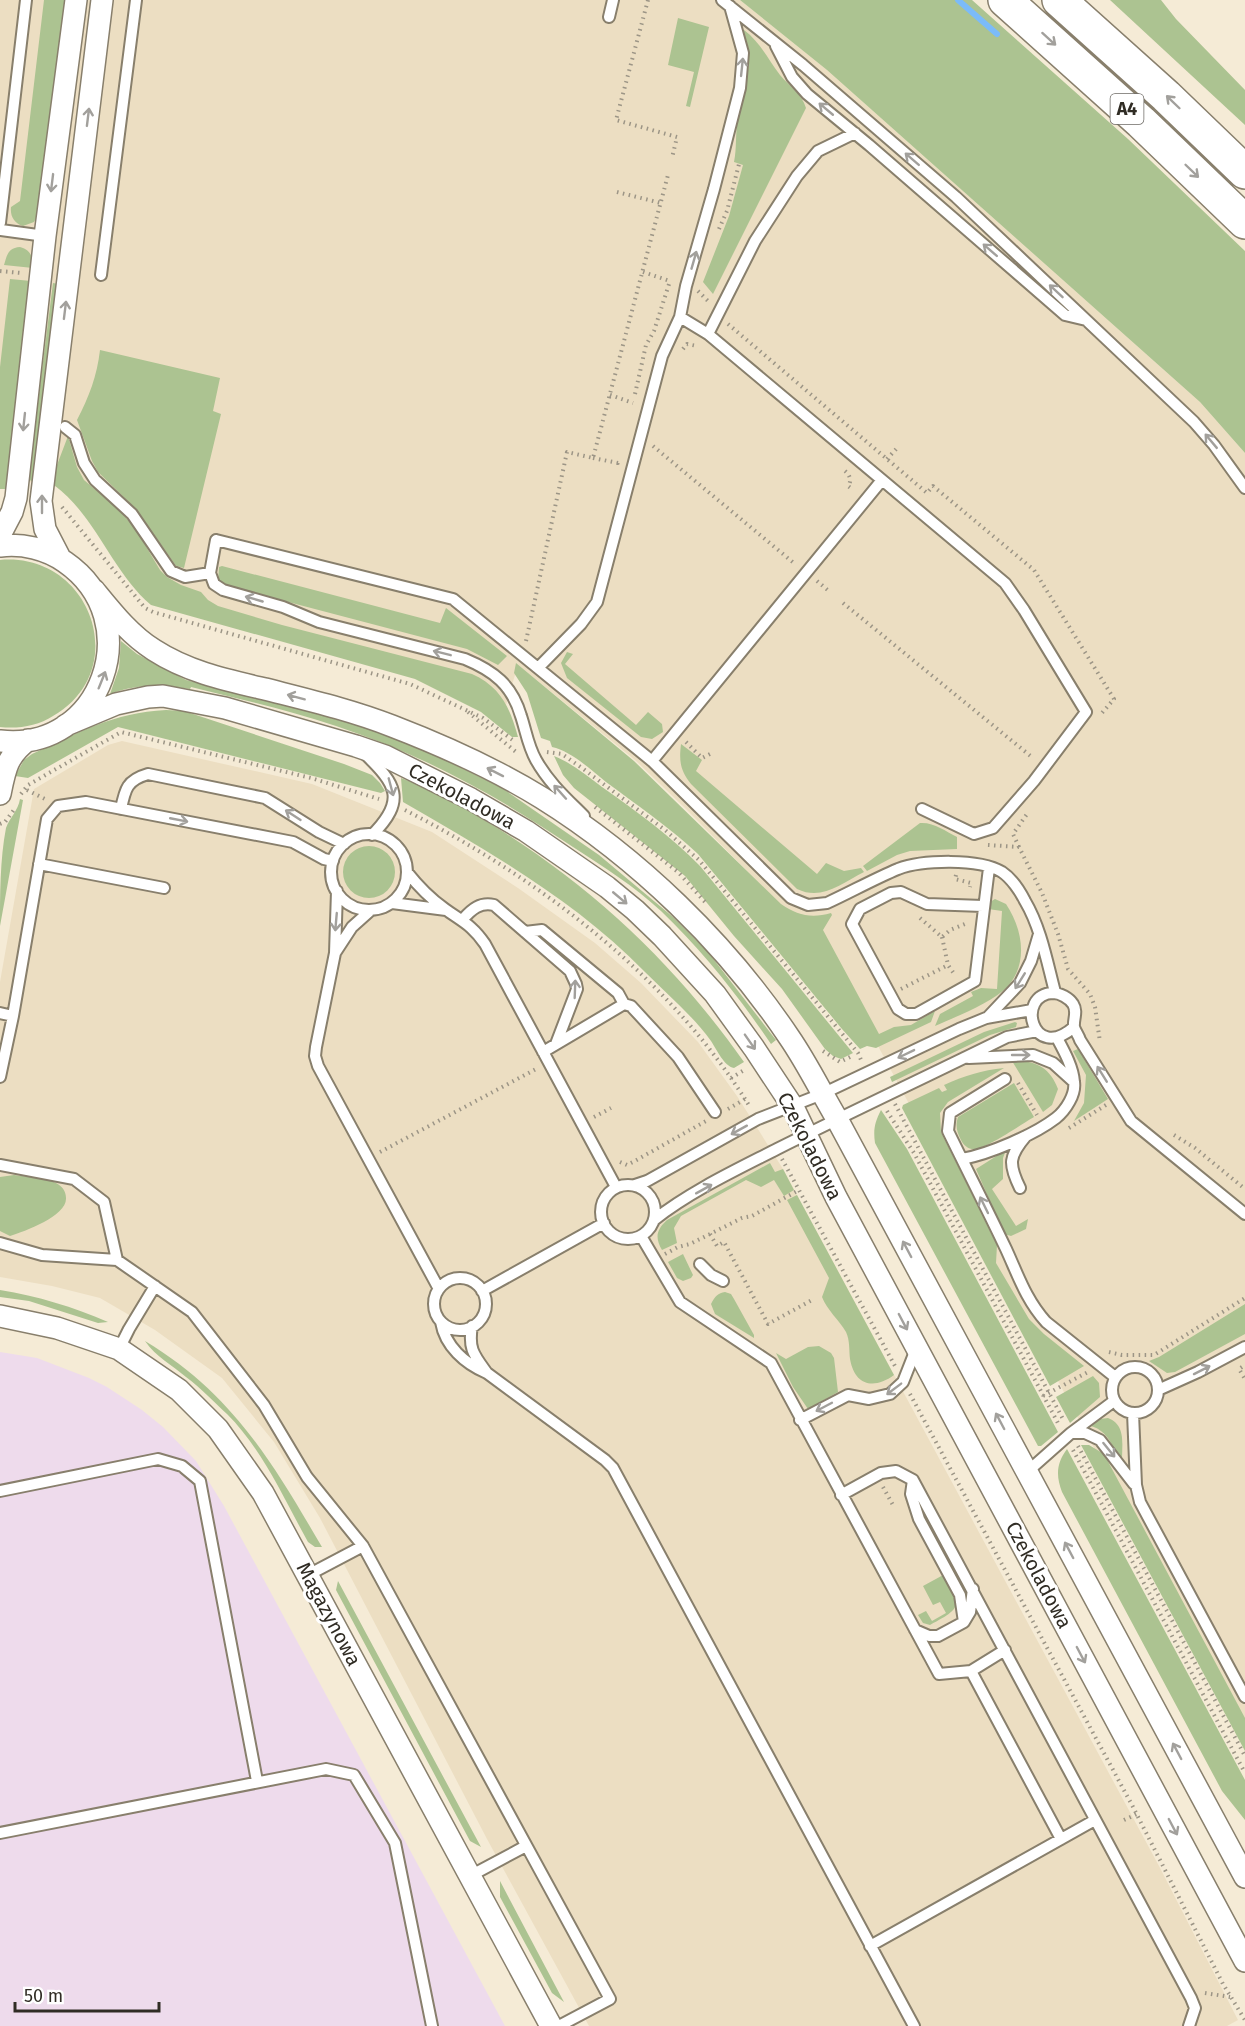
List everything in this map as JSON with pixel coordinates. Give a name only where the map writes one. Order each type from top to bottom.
[{"type":"highway","name":"A4","points":[[1005,0],[1141,122],[1245,222]]},
{"type":"highway","name":"A4","points":[[1059,0],[1166,96],[1245,172]]},
{"type":"street","points":[[0,535],[12,512],[16,498],[45,236],[76,0]]},
{"type":"street","points":[[60,558],[45,529],[41,501],[102,0]]},
{"type":"street","points":[[45,236],[74,240]]},
{"type":"street","points":[[0,546],[33,548],[60,558]]},
{"type":"street","name":"Czekoladowa","points":[[60,558],[84,578],[137,638],[176,663],[201,674],[352,712],[413,734],[462,755],[542,798],[597,837],[664,893],[720,947],[790,1039],[837,1119],[1245,1876]]},
{"type":"street","points":[[66,725],[78,716],[97,692],[107,664],[109,648],[107,626],[101,604],[94,590]]},
{"type":"street","name":"Czekoladowa","points":[[28,741],[116,704],[163,696],[225,708],[357,746],[385,756],[471,798],[526,831],[607,886],[662,936],[715,994],[754,1048],[792,1107],[836,1197],[1245,1960]]},
{"type":"street","points":[[0,741],[28,741]]},
{"type":"street","points":[[0,794],[4,769],[14,752],[28,741]]},
{"type":"street","name":"Magazynowa","points":[[0,1316],[57,1328],[119,1349],[178,1390],[219,1429],[263,1493],[551,2026]]},
{"type":"lane","points":[[26,0],[0,227],[45,236]]},
{"type":"lane","points":[[101,274],[136,0]]},
{"type":"lane","points":[[609,17],[613,0]]},
{"type":"lane","points":[[726,3],[956,196],[1194,422],[1215,445],[1245,488]]},
{"type":"lane","points":[[538,668],[581,624],[597,602],[662,356],[680,317],[686,286],[740,88],[743,53],[726,3]]},
{"type":"lane","points":[[773,41],[792,77],[807,94],[1065,315],[1087,320]]},
{"type":"lane","points":[[708,334],[755,241],[797,176],[818,151],[855,133]]},
{"type":"lane","points":[[680,317],[708,334],[1005,583],[1086,712],[1034,781],[993,828],[974,834],[922,809]]},
{"type":"lane","points":[[65,427],[75,435],[84,463],[95,480],[132,514],[171,571],[185,577],[210,573]]},
{"type":"lane","points":[[652,761],[882,480]]},
{"type":"lane","points":[[597,837],[584,815],[559,793],[540,767],[527,740],[515,700],[500,679],[486,668],[465,659],[319,622],[283,607],[223,590],[214,584],[210,573],[216,540],[453,599],[652,761],[791,898],[801,903],[818,905],[827,903],[899,869],[922,863],[970,864],[1001,872],[1011,881],[1026,902],[1039,933],[1056,992]]},
{"type":"lane","points":[[357,746],[390,779],[393,787],[393,804],[372,835]]},
{"type":"lane","points":[[122,809],[125,789],[136,777],[147,774],[265,798],[319,832],[344,844]]},
{"type":"lane","points":[[0,1077],[14,1016],[47,819],[58,806],[86,802],[293,842],[324,859],[333,861]]},
{"type":"lane","points":[[372,835],[383,837],[393,843],[405,861],[407,872],[403,889],[392,903],[371,910],[355,907],[341,898],[333,882],[333,861],[344,844],[352,839],[372,835]]},
{"type":"lane","points":[[39,864],[164,888]]},
{"type":"lane","points":[[983,906],[927,904],[901,892],[891,893],[861,909],[852,924],[898,1010],[906,1014],[916,1014],[975,981],[989,868]]},
{"type":"lane","points":[[407,872],[446,910],[463,919],[477,932],[485,944],[616,1187]]},
{"type":"lane","points":[[336,891],[335,953],[315,1056],[318,1066],[439,1289]]},
{"type":"lane","points":[[392,903],[446,910]]},
{"type":"lane","points":[[463,919],[477,906],[494,905],[570,971],[576,984],[575,997],[556,1044],[546,1057]]},
{"type":"lane","points":[[335,953],[352,927],[371,910]]},
{"type":"lane","points":[[525,932],[542,930],[618,993],[624,1004],[631,1006],[678,1057],[712,1116]]},
{"type":"lane","points":[[986,1018],[1020,983],[1031,961],[1039,933]]},
{"type":"lane","points":[[1074,1027],[1064,1036],[1057,1038],[1043,1036],[1037,1031],[1031,1017],[1032,1010],[1040,998],[1056,992],[1068,998],[1076,1011],[1074,1027],[1080,1040],[1131,1121],[1245,1215]]},
{"type":"lane","points":[[556,1044],[624,1004]]},
{"type":"lane","points":[[635,1185],[648,1192],[656,1212],[649,1230],[641,1236],[623,1239],[611,1233],[604,1223],[601,1211],[608,1193],[616,1187],[635,1185],[647,1180],[758,1119],[822,1094],[959,1029],[986,1018],[1032,1010]]},
{"type":"lane","points":[[0,1013],[14,1016]]},
{"type":"lane","points":[[654,1220],[670,1207],[837,1119],[1007,1037],[1037,1031]]},
{"type":"lane","points":[[962,1160],[979,1156],[1028,1134],[1057,1118],[1070,1102],[1075,1083],[1069,1062],[1057,1038]]},
{"type":"lane","points":[[963,1058],[1033,1055],[1053,1063],[1075,1083]]},
{"type":"lane","points":[[1005,1079],[950,1113],[948,1131],[1007,1251],[1025,1294],[1036,1311],[1046,1322],[1115,1377]]},
{"type":"lane","points":[[1020,1188],[1011,1164],[1015,1150],[1028,1134]]},
{"type":"lane","points":[[0,1165],[74,1179],[104,1202],[117,1260]]},
{"type":"lane","points":[[482,1291],[604,1223]]},
{"type":"lane","points":[[641,1236],[680,1302],[771,1363],[939,1674],[971,1671],[1005,1650]]},
{"type":"lane","points":[[0,1243],[42,1254],[117,1260],[192,1312],[264,1406],[307,1476],[363,1546],[610,1999],[560,2026]]},
{"type":"lane","points":[[700,1264],[711,1275],[723,1281]]},
{"type":"lane","points":[[441,1322],[456,1329],[472,1326],[478,1322],[484,1312],[485,1299],[476,1284],[463,1278],[449,1280],[439,1289],[434,1304],[448,1341],[457,1353],[474,1368],[487,1373],[613,1468],[914,2026]]},
{"type":"lane","points":[[119,1349],[155,1286]]},
{"type":"lane","points":[[472,1326],[470,1345],[487,1373]]},
{"type":"lane","points":[[800,1420],[848,1395],[869,1399],[890,1394],[903,1382],[916,1347]]},
{"type":"lane","points":[[1158,1390],[1245,1347]]},
{"type":"lane","points":[[1139,1367],[1152,1375],[1158,1390],[1153,1404],[1147,1409],[1133,1413],[1120,1408],[1114,1401],[1111,1388],[1115,1377],[1124,1369],[1139,1367]]},
{"type":"lane","points":[[1028,1472],[1068,1429],[1114,1401]]},
{"type":"lane","points":[[1133,1413],[1136,1485],[1140,1502],[1245,1697]]},
{"type":"lane","points":[[1068,1429],[1100,1440],[1136,1485]]},
{"type":"lane","points":[[0,1491],[158,1460],[182,1466],[200,1481],[257,1781]]},
{"type":"lane","points":[[841,1495],[881,1473],[896,1471],[914,1480],[1191,1998],[1194,2008],[1189,2026]]},
{"type":"lane","points":[[914,1480],[911,1494],[919,1519],[960,1595],[964,1622]]},
{"type":"lane","points":[[308,1575],[363,1546]]},
{"type":"lane","points":[[915,1630],[929,1636],[938,1636],[964,1622],[970,1612],[973,1589]]},
{"type":"lane","points":[[971,1671],[1061,1839]]},
{"type":"lane","points":[[0,1833],[326,1768],[354,1775],[395,1843],[432,2026]]},
{"type":"lane","points":[[870,1946],[1095,1820]]},
{"type":"lane","points":[[470,1876],[526,1846]]},
{"type":"path","points":[[648,0],[616,120],[677,137],[672,158]]},
{"type":"path","points":[[593,458],[668,175]]},
{"type":"path","points":[[617,192],[661,203]]},
{"type":"path","points":[[643,272],[679,283]]},
{"type":"path","points":[[630,411],[646,345],[654,331],[671,281]]},
{"type":"path","points":[[724,319],[729,326],[927,493],[933,486],[1034,570],[1114,699],[1100,716]]},
{"type":"path","points":[[677,346],[682,350],[687,344],[691,344],[705,353]]},
{"type":"path","points":[[610,395],[633,402]]},
{"type":"path","points":[[650,444],[799,567]]},
{"type":"path","points":[[887,459],[898,447]]},
{"type":"path","points":[[526,641],[567,452],[618,463],[621,451]]},
{"type":"path","points":[[839,465],[848,473],[850,483],[848,486],[852,489]]},
{"type":"path","points":[[60,505],[145,608],[430,691],[483,718],[511,740],[519,742]]},
{"type":"path","points":[[814,579],[830,592]]},
{"type":"path","points":[[843,603],[1035,760]]},
{"type":"path","points":[[468,712],[519,754]]},
{"type":"path","points":[[44,798],[28,788],[121,732],[311,778],[393,804],[437,826],[496,863],[577,919],[633,967],[689,1024],[732,1078],[758,1119]]},
{"type":"path","points":[[542,753],[550,751],[562,754],[688,849],[858,1053],[862,1061]]},
{"type":"path","points":[[987,845],[1019,847],[1042,893],[1058,934],[1068,969],[1090,994],[1095,1007],[1102,1051]]},
{"type":"path","points":[[956,875],[955,879],[971,883],[970,890]]},
{"type":"path","points":[[914,914],[942,938],[948,965],[960,981]]},
{"type":"path","points":[[942,938],[950,930],[965,924],[966,920]]},
{"type":"path","points":[[901,990],[948,965]]},
{"type":"path","points":[[821,1048],[830,1057],[840,1062],[854,1055]]},
{"type":"path","points":[[377,1153],[546,1057]]},
{"type":"path","points":[[732,1078],[748,1067]]},
{"type":"path","points":[[727,1109],[745,1099]]},
{"type":"path","points":[[893,1101],[1068,1429]]},
{"type":"path","points":[[1060,1133],[1105,1105],[1113,1104]]},
{"type":"path","points":[[589,1108],[598,1126]]},
{"type":"path","points":[[594,1117],[611,1108]]},
{"type":"path","points":[[890,1115],[898,1111]]},
{"type":"path","points":[[618,1161],[622,1164],[633,1162],[712,1116]]},
{"type":"path","points":[[1169,1132],[1195,1148],[1245,1190]]},
{"type":"path","points":[[776,1150],[800,1190],[1137,1814],[1245,2020]]},
{"type":"path","points":[[655,1259],[742,1218],[752,1216],[800,1190]]},
{"type":"path","points":[[710,1234],[717,1246],[724,1242],[768,1324],[812,1300]]},
{"type":"path","points":[[1103,1355],[1106,1352],[1122,1355],[1154,1355],[1245,1298]]},
{"type":"path","points":[[1239,1368],[1245,1379]]},
{"type":"path","points":[[1043,1396],[1088,1371]]},
{"type":"path","points":[[1078,1445],[1245,1756]]},
{"type":"path","points":[[879,1482],[894,1507]]},
{"type":"path","points":[[1124,1820],[1137,1814]]},
{"type":"path","points":[[1204,1993],[1231,1997]]},
{"type":"shaded area","points":[[0,0],[740,0],[827,70],[1200,402],[1245,453],[1245,1729],[828,953],[685,808],[635,760],[518,665],[503,715],[419,675],[266,633],[143,568],[63,488],[0,477]]},
{"type":"shaded area","points":[[122,741],[312,784],[432,832],[518,888],[595,943],[641,983],[698,1042],[737,1096],[783,1169],[1159,1866],[1238,2020],[1227,2026],[589,2026],[487,1839],[320,1518],[274,1442],[222,1378],[155,1330],[100,1298],[52,1286],[0,1277],[0,982],[34,789],[108,745]]},
{"type":"shaded area","points":[[0,1352],[37,1358],[107,1387],[163,1427],[196,1461],[224,1506],[505,2026],[0,2026]]},
{"type":"green space","points":[[44,0],[65,0],[39,213],[34,222],[23,226],[13,219],[11,207],[20,201]]},
{"type":"green space","points":[[740,0],[972,0],[1128,139],[1245,251],[1245,453],[1200,402],[827,70]]},
{"type":"green space","points":[[1110,0],[1161,0],[1176,19],[1245,90],[1245,125]]},
{"type":"green space","points":[[678,18],[709,27],[690,107],[686,106],[694,72],[668,65]]},
{"type":"green space","points":[[744,30],[764,51],[780,75],[798,94],[806,108],[713,294],[703,282],[729,216],[743,165],[734,162],[737,125],[749,65]]},
{"type":"green space","points":[[20,247],[31,254],[33,268],[4,265],[10,250]]},
{"type":"green space","points":[[10,279],[31,281],[6,489],[0,489],[0,367]]},
{"type":"green space","points":[[53,283],[58,284],[33,481],[28,480]]},
{"type":"green space","points":[[100,350],[220,378],[213,411],[221,414],[184,568],[176,566],[137,510],[98,472],[92,461],[77,420],[92,386]]},
{"type":"green space","points":[[68,436],[77,467],[84,480],[118,509],[135,528],[160,570],[167,577],[201,592],[218,606],[282,625],[472,674],[490,685],[503,700],[512,717],[518,737],[512,737],[481,712],[415,679],[151,605],[125,577],[81,512],[54,485],[57,465]]},
{"type":"green space","points":[[0,560],[32,563],[58,575],[78,594],[91,618],[95,644],[91,671],[77,696],[53,716],[34,724],[14,728],[0,727]]},
{"type":"green space","points":[[219,567],[440,623],[446,608],[507,656],[498,665],[467,649],[224,585],[218,580]]},
{"type":"green space","points":[[121,641],[137,654],[186,680],[373,730],[429,752],[502,788],[599,855],[673,917],[708,952],[776,1040],[771,1044],[706,958],[651,902],[607,869],[517,811],[429,763],[368,737],[300,715],[191,687],[190,689],[169,686],[139,687],[110,694],[119,668]]},
{"type":"green space","points":[[567,652],[573,654],[565,664],[636,725],[648,712],[662,724],[663,732],[652,739],[641,737],[567,678],[561,663]]},
{"type":"green space","points":[[516,663],[634,761],[781,904],[804,915],[817,916],[831,913],[823,930],[879,1034],[894,1027],[911,1025],[935,1011],[931,1022],[876,1048],[867,1046],[860,1049],[698,854],[664,825],[580,762],[566,752],[552,747],[550,741],[541,738],[527,693],[514,673]]},
{"type":"green space","points":[[166,710],[184,711],[344,764],[372,775],[385,791],[381,793],[118,727],[28,778],[15,776],[24,760],[32,754],[81,731],[129,715]]},
{"type":"green space","points":[[681,744],[702,760],[696,771],[817,874],[826,863],[844,871],[861,868],[864,872],[831,890],[815,893],[797,889],[691,784],[681,765]]},
{"type":"green space","points":[[554,756],[579,770],[640,815],[677,844],[700,866],[853,1053],[841,1059],[825,1049],[782,989],[734,936],[685,876],[574,788],[563,775]]},
{"type":"green space","points":[[401,778],[440,795],[502,831],[538,855],[604,906],[664,964],[692,995],[744,1062],[734,1068],[730,1067],[688,1014],[590,922],[499,859],[403,802]]},
{"type":"green space","points":[[20,799],[23,800],[0,926],[4,840],[6,828]]},
{"type":"green space","points":[[920,823],[935,825],[957,837],[957,849],[910,851],[897,855],[867,871],[863,866]]},
{"type":"green space","points":[[369,846],[379,848],[387,854],[393,862],[395,872],[393,882],[387,890],[379,896],[369,898],[359,896],[351,890],[345,882],[343,872],[345,862],[351,854],[359,848]]},
{"type":"green space","points":[[995,899],[1006,904],[1012,913],[1019,934],[1021,956],[1015,977],[993,998],[935,1026],[940,1014],[973,996],[971,992],[981,988],[997,989],[1002,911],[988,909],[990,902]]},
{"type":"green space","points":[[1015,1022],[1016,1027],[990,1035],[892,1082],[890,1077],[984,1032]]},
{"type":"green space","points":[[1078,1049],[1108,1099],[1074,1121],[1084,1103],[1086,1075],[1073,1051]]},
{"type":"green space","points":[[1012,1061],[1041,1066],[1055,1081],[1058,1089],[1052,1105],[1043,1112]]},
{"type":"green space","points":[[1004,1068],[948,1102],[940,1113],[941,1132],[997,1245],[996,1263],[1029,1319],[1084,1366],[1050,1386],[902,1108],[903,1105],[939,1088],[942,1092],[947,1090],[944,1085],[959,1079]]},
{"type":"green space","points":[[1014,1083],[1034,1117],[981,1147],[973,1149],[967,1147],[958,1132],[958,1117]]},
{"type":"green space","points":[[881,1110],[907,1149],[1058,1432],[1041,1446],[1038,1446],[875,1143],[875,1126]]},
{"type":"green space","points":[[1006,1150],[1003,1158],[1003,1179],[992,1189],[1016,1226],[1028,1219],[1026,1229],[1011,1236],[1004,1234],[976,1169]]},
{"type":"green space","points":[[770,1163],[775,1172],[783,1169],[794,1190],[784,1196],[774,1180],[761,1187],[746,1180],[681,1216],[674,1228],[677,1243],[662,1250],[658,1242],[658,1234],[667,1220]]},
{"type":"green space","points":[[14,1175],[52,1181],[62,1187],[66,1198],[60,1211],[53,1217],[35,1227],[10,1236],[0,1231],[0,1177]]},
{"type":"green space","points":[[797,1195],[894,1375],[887,1379],[867,1383],[856,1375],[850,1359],[846,1332],[822,1297],[829,1278],[787,1200]]},
{"type":"green space","points":[[683,1254],[693,1275],[683,1281],[677,1278],[668,1262]]},
{"type":"green space","points":[[0,1290],[55,1303],[108,1322],[98,1323],[29,1301],[0,1297]]},
{"type":"green space","points":[[725,1292],[731,1294],[754,1338],[715,1314],[711,1304],[717,1295]]},
{"type":"green space","points":[[1245,1304],[1245,1334],[1175,1372],[1167,1373],[1149,1361],[1159,1357]]},
{"type":"green space","points":[[145,1341],[203,1384],[248,1432],[286,1486],[322,1547],[315,1547],[308,1542],[272,1475],[240,1428],[202,1390],[159,1356]]},
{"type":"green space","points":[[819,1346],[831,1353],[834,1358],[838,1392],[808,1409],[793,1387],[776,1353],[786,1359],[808,1347]]},
{"type":"green space","points":[[1093,1376],[1099,1383],[1100,1397],[1070,1423],[1056,1397]]},
{"type":"green space","points":[[1108,1418],[1118,1425],[1122,1435],[1122,1460],[1106,1436],[1091,1426],[1100,1419]]},
{"type":"green space","points":[[1081,1445],[1089,1445],[1104,1454],[1245,1718],[1245,1751]]},
{"type":"green space","points":[[1067,1449],[1245,1780],[1245,1820],[1222,1791],[1062,1492],[1058,1470]]},
{"type":"green space","points":[[945,1574],[954,1593],[956,1605],[948,1614],[930,1625],[923,1623],[918,1615],[926,1611],[932,1621],[946,1613],[940,1602],[933,1605],[923,1586]]},
{"type":"green space","points":[[338,1581],[481,1847],[470,1841],[336,1590]]},
{"type":"green space","points":[[500,1881],[564,2002],[552,1993],[500,1897]]},
{"type":"waterway","points":[[958,0],[997,34]]}]
